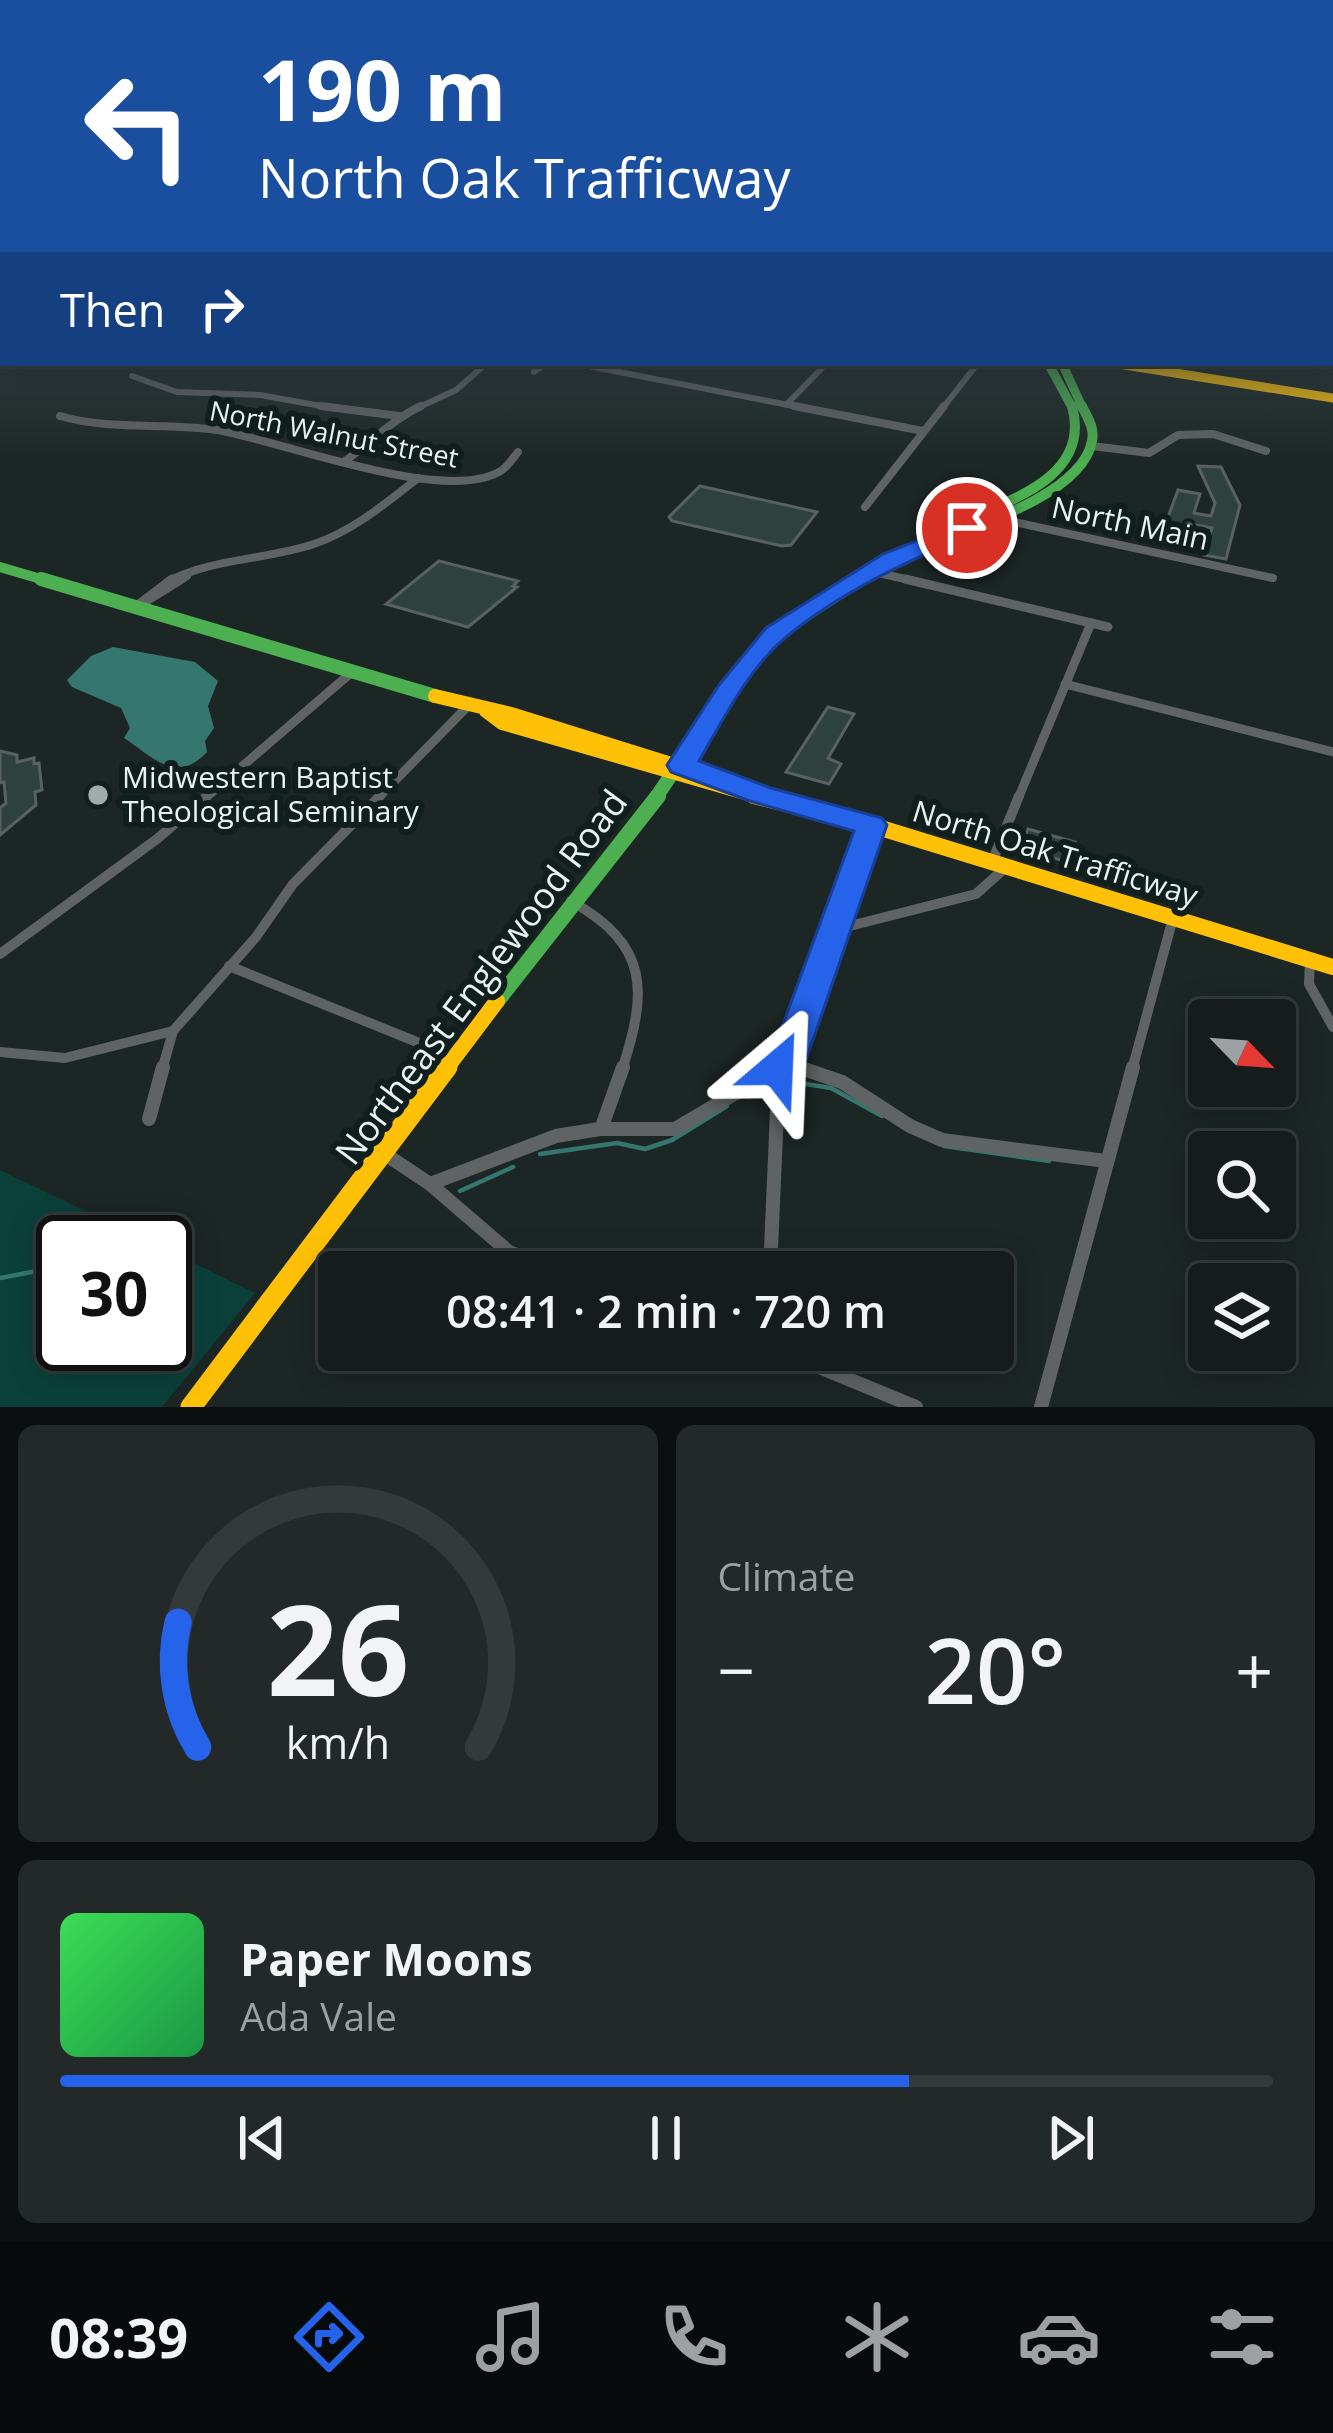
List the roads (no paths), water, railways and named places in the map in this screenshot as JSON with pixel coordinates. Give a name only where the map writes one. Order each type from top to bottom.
[{"type":"main road","points":[[987,516],[1031,491],[1072,452],[1078,431],[1061,366]]},
{"type":"main road","points":[[987,516],[1063,483],[1093,446],[1090,419],[1062,366]]},
{"type":"main road","points":[[1137,366],[1333,398]]},
{"type":"main road","points":[[1147,366],[1154,368]]},
{"type":"main road","name":"Northeast Englewood Road","points":[[191,1407],[571,901],[679,770],[728,690],[775,634],[891,559],[987,516]]},
{"type":"main road","name":"North Oak Trafficway","points":[[0,567],[486,712],[511,714],[679,770],[1333,967]]},
{"type":"street","points":[[346,461],[382,436],[399,416],[463,386],[484,366]]},
{"type":"street","points":[[534,372],[543,366]]},
{"type":"street","points":[[602,366],[922,431]]},
{"type":"street","points":[[787,404],[824,366]]},
{"type":"street","points":[[865,507],[976,366]]},
{"type":"street","points":[[132,376],[169,390],[245,393],[340,412],[399,416]]},
{"type":"street","name":"North Walnut Street","points":[[60,416],[110,427],[215,430],[454,483],[483,479],[509,466],[518,452]]},
{"type":"street","points":[[1093,446],[1152,454],[1167,450],[1178,435],[1198,433],[1266,451]]},
{"type":"street","points":[[135,607],[191,573],[335,536],[418,478]]},
{"type":"street","name":"North Main","points":[[987,516],[1273,578]]},
{"type":"street","points":[[870,571],[1108,627]]},
{"type":"street","points":[[834,931],[976,894],[998,865],[1090,623]]},
{"type":"street","points":[[0,954],[158,838],[352,672]]},
{"type":"street","points":[[1065,684],[1333,752]]},
{"type":"street","points":[[149,1119],[173,1030],[292,884],[468,706]]},
{"type":"street","points":[[771,1251],[778,1088],[871,825]]},
{"type":"street","points":[[571,901],[622,932],[641,982],[638,1014],[601,1129]]},
{"type":"street","points":[[1041,1407],[1172,918]]},
{"type":"street","points":[[1310,959],[1309,984],[1333,1027]]},
{"type":"street","points":[[229,966],[454,1057]]},
{"type":"street","points":[[0,1052],[30,1059],[61,1058],[173,1030]]},
{"type":"street","points":[[430,1184],[529,1144],[601,1129],[658,1134],[675,1129],[787,1063],[842,1082],[910,1126],[942,1139],[1106,1162]]},
{"type":"street","points":[[385,1154],[430,1184],[508,1251]]},
{"type":"street","points":[[829,1371],[916,1407]]},
{"type":"waterway","points":[[787,1081],[831,1088],[882,1116]]},
{"type":"waterway","points":[[540,1154],[617,1143],[645,1149],[672,1140],[727,1106]]},
{"type":"waterway","points":[[944,1146],[1049,1161]]},
{"type":"waterway","points":[[460,1191],[513,1167]]},
{"type":"waterway","points":[[0,1278],[36,1271]]},
{"type":"place","name":"Midwestern Baptist Theological Seminary","points":[[98,795]]}]
